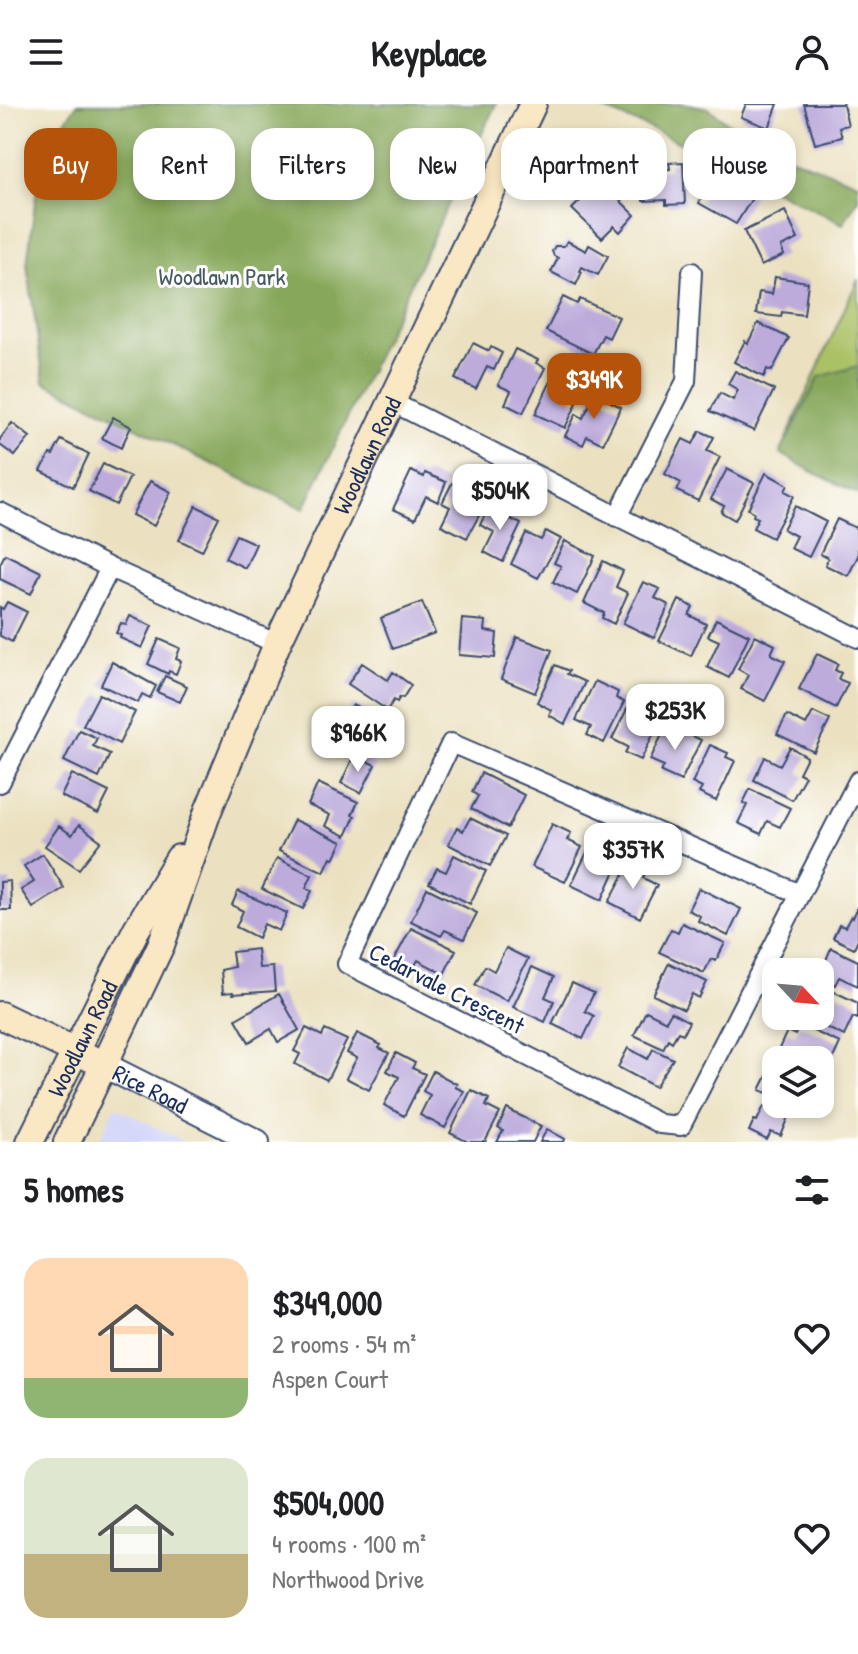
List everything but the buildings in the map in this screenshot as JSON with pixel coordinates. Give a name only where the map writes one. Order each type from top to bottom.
[{"type":"main road","name":"Woodlawn Road","points":[[67,1142],[161,945],[208,811],[277,644],[533,104]]},
{"type":"main road","name":"Woodlawn Road","points":[[30,1142],[136,930],[208,811]]},
{"type":"main road","name":"Rice Road","points":[[0,1015],[104,1065]]},
{"type":"street","points":[[617,517],[686,381],[692,272]]},
{"type":"street","points":[[392,402],[858,638]]},
{"type":"street","points":[[0,512],[110,568],[277,644]]},
{"type":"street","points":[[0,783],[110,568]]},
{"type":"street","name":"Cedarvale Crescent","points":[[800,894],[451,743],[347,964],[660,1124],[681,1126],[858,781]]},
{"type":"street","name":"Rice Road","points":[[104,1065],[257,1142]]},
{"type":"shaded area","points":[[116,1107],[186,1142],[99,1142]]},
{"type":"green space","name":"Woodlawn Park","points":[[77,104],[496,104],[485,128],[390,128],[390,200],[450,200],[304,509],[44,382],[27,264],[35,200],[117,200],[117,128],[61,128]]},
{"type":"green space","points":[[591,104],[688,104],[708,108],[735,128],[683,128],[683,144],[667,136],[667,128],[649,128]]},
{"type":"green space","points":[[796,160],[858,183],[858,199],[843,224],[795,200]]},
{"type":"green space","points":[[858,279],[858,474],[786,439]]},
{"type":"green space","points":[[858,366],[858,494],[780,453],[819,377]]}]
